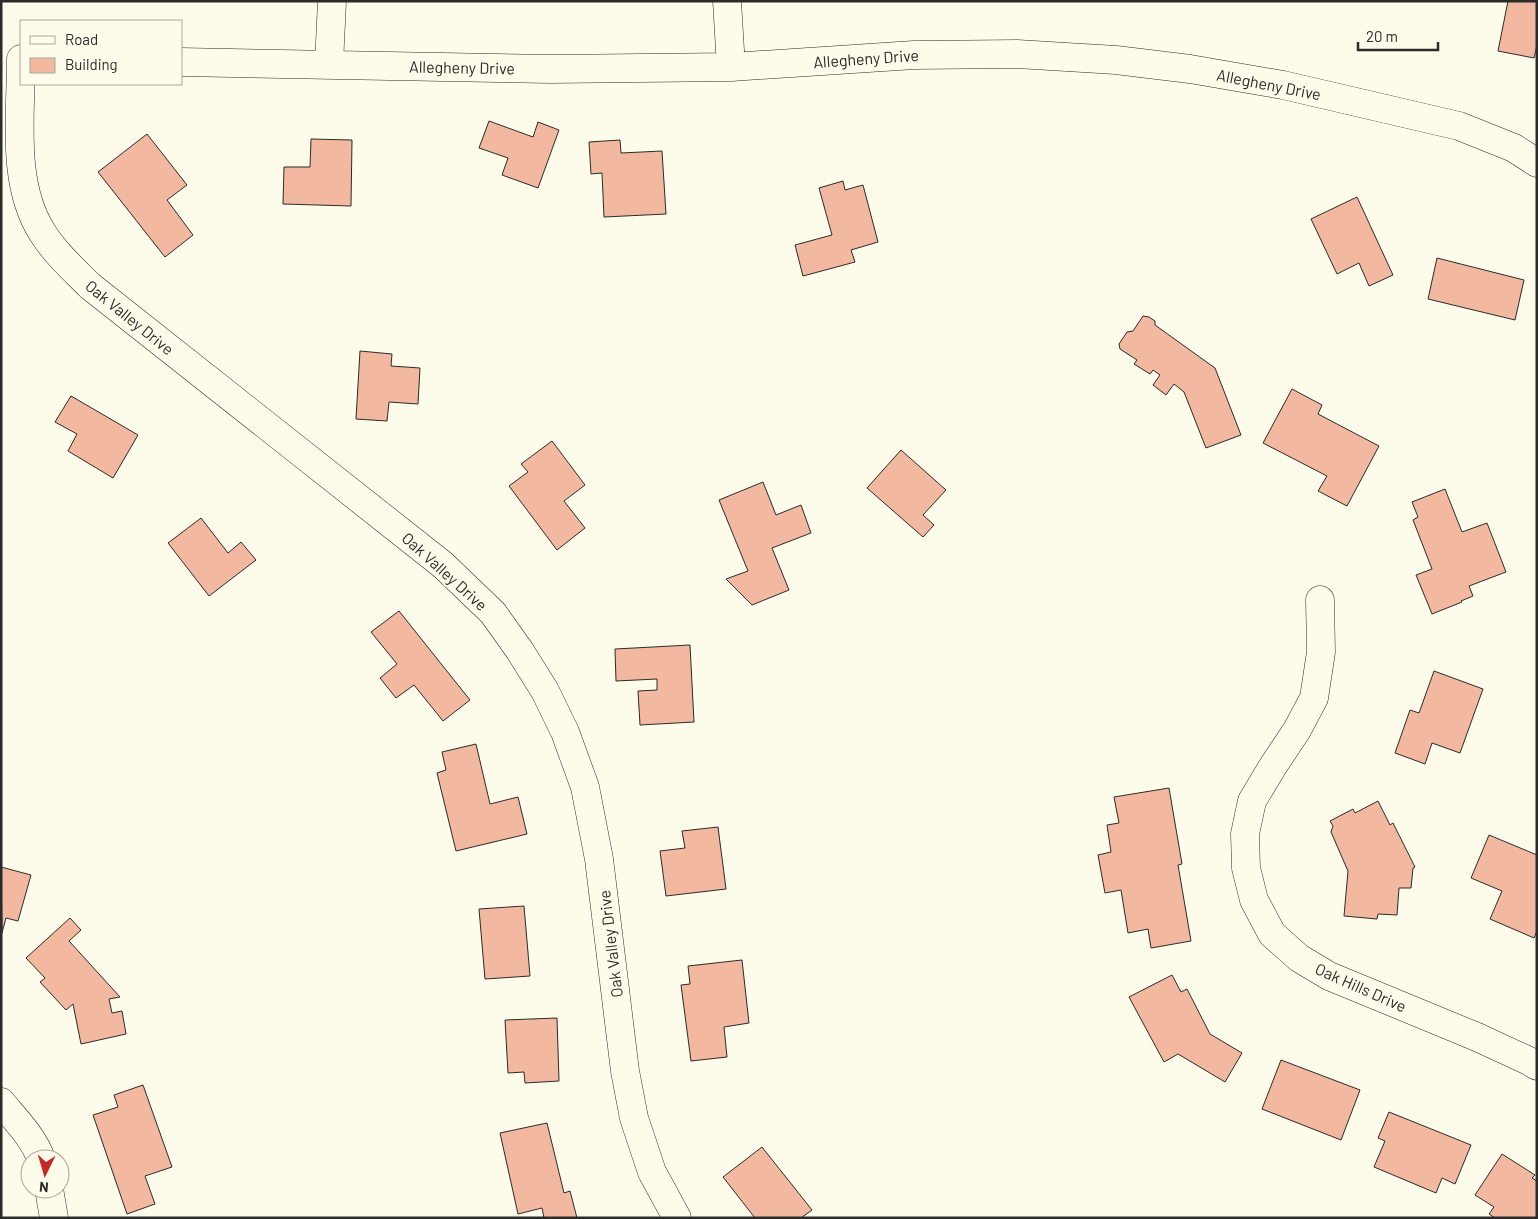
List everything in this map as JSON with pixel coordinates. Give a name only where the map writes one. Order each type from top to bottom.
[{"type":"street","points":[[329,64],[332,1]]},
{"type":"street","points":[[727,1],[732,67]]},
{"type":"street","name":"Allegheny Drive","points":[[182,62],[551,69],[732,67],[914,55],[1017,54],[1116,60],[1190,69],[1284,85],[1450,124],[1514,148],[1537,162]]},
{"type":"street","points":[[1,59],[20,59]]},
{"type":"street","name":"Oak Valley Drive","points":[[21,85],[20,168],[28,202],[42,231],[62,259],[90,286],[443,565],[493,613],[545,691],[565,732],[585,787],[600,859],[624,1071],[634,1118],[652,1172],[677,1218]]},
{"type":"street","name":"Oak Hills Drive","points":[[1320,600],[1321,652],[1314,698],[1297,730],[1252,801],[1245,834],[1246,868],[1254,900],[1272,934],[1299,958],[1329,976],[1477,1037],[1537,1066]]},
{"type":"street","points":[[1,1102],[36,1149]]},
{"type":"street","points":[[51,1199],[54,1218]]},
{"type":"building","points":[[1508,1],[1537,1],[1537,45],[1534,58],[1498,51]]},
{"type":"building","points":[[489,121],[533,137],[538,122],[559,130],[538,188],[502,175],[508,158],[479,148]]},
{"type":"building","points":[[147,134],[187,185],[167,200],[193,235],[165,257],[98,172]]},
{"type":"building","points":[[311,139],[352,140],[351,206],[283,204],[284,167],[310,167]]},
{"type":"building","points":[[620,140],[621,153],[662,151],[666,214],[604,217],[602,173],[591,174],[589,142]]},
{"type":"building","points":[[843,181],[845,190],[863,185],[878,242],[851,250],[855,262],[803,276],[795,245],[832,235],[819,188]]},
{"type":"building","points":[[1357,197],[1393,275],[1369,286],[1359,263],[1337,274],[1311,219]]},
{"type":"building","points":[[1437,258],[1524,280],[1515,320],[1428,299]]},
{"type":"building","points":[[1143,316],[1155,321],[1155,325],[1215,368],[1241,435],[1206,448],[1184,392],[1174,384],[1166,395],[1153,385],[1160,375],[1153,370],[1150,374],[1134,364],[1137,360],[1120,349],[1119,344],[1127,332],[1133,331]]},
{"type":"building","points":[[360,351],[392,354],[391,366],[420,368],[418,404],[389,402],[387,421],[356,419]]},
{"type":"building","points":[[1292,389],[1322,405],[1318,414],[1379,446],[1347,506],[1318,491],[1327,476],[1263,443]]},
{"type":"building","points":[[71,396],[138,435],[113,478],[68,451],[77,434],[55,422]]},
{"type":"building","points":[[552,441],[585,485],[564,501],[585,528],[557,550],[509,486],[528,472],[521,464]]},
{"type":"building","points":[[901,450],[946,490],[923,515],[934,525],[923,537],[867,488]]},
{"type":"building","points":[[763,482],[776,515],[801,505],[811,533],[772,548],[789,590],[752,605],[726,579],[748,571],[719,500]]},
{"type":"building","points":[[1445,489],[1462,532],[1487,523],[1506,572],[1469,586],[1473,596],[1432,614],[1416,575],[1432,569],[1413,520],[1418,517],[1412,502]]},
{"type":"building","points":[[201,518],[228,553],[241,542],[256,560],[209,596],[168,543]]},
{"type":"building","points":[[399,611],[470,700],[443,721],[414,685],[396,698],[380,678],[397,664],[371,632]]},
{"type":"building","points":[[690,645],[694,722],[640,725],[638,691],[657,690],[657,679],[616,681],[615,649]]},
{"type":"building","points":[[1434,671],[1483,689],[1460,753],[1432,743],[1425,764],[1395,753],[1410,710],[1419,713]]},
{"type":"building","points":[[476,744],[490,804],[518,797],[527,834],[456,851],[437,773],[446,770],[442,752]]},
{"type":"building","points":[[1169,788],[1182,864],[1178,865],[1191,941],[1151,948],[1148,929],[1128,933],[1121,890],[1105,893],[1098,855],[1111,852],[1107,825],[1119,823],[1114,797]]},
{"type":"building","points":[[1378,801],[1390,825],[1393,823],[1415,867],[1413,868],[1411,888],[1399,888],[1397,915],[1378,914],[1377,919],[1344,916],[1348,871],[1331,832],[1333,826],[1330,821],[1353,809],[1355,813]]},
{"type":"building","points":[[718,827],[726,889],[666,896],[660,851],[685,848],[682,831]]},
{"type":"building","points":[[1489,835],[1537,855],[1537,931],[1534,938],[1490,919],[1502,891],[1471,878]]},
{"type":"building","points":[[1,867],[31,875],[18,921],[6,918],[2,933]]},
{"type":"building","points":[[524,906],[530,976],[485,979],[479,909]]},
{"type":"building","points":[[70,918],[81,930],[69,941],[120,997],[109,999],[112,1013],[122,1011],[126,1034],[81,1044],[73,1004],[66,1010],[40,982],[45,978],[26,958]]},
{"type":"building","points":[[742,960],[749,1023],[724,1027],[727,1057],[691,1061],[681,985],[690,984],[688,966]]},
{"type":"building","points":[[1172,975],[1181,992],[1187,989],[1210,1034],[1242,1053],[1225,1082],[1178,1054],[1164,1062],[1129,997]]},
{"type":"building","points":[[557,1018],[559,1081],[525,1083],[524,1072],[508,1073],[505,1020]]},
{"type":"building","points":[[1281,1060],[1360,1090],[1341,1140],[1262,1109]]},
{"type":"building","points":[[143,1085],[172,1167],[145,1176],[155,1204],[127,1214],[93,1115],[118,1107],[114,1095]]},
{"type":"building","points":[[1389,1112],[1471,1145],[1455,1184],[1442,1178],[1436,1193],[1374,1167],[1385,1141],[1378,1138]]},
{"type":"building","points":[[547,1123],[564,1193],[570,1191],[577,1218],[544,1218],[542,1208],[518,1214],[500,1133]]},
{"type":"building","points":[[762,1147],[812,1210],[801,1218],[755,1218],[723,1177]]},
{"type":"building","points":[[1502,1154],[1535,1175],[1532,1178],[1537,1181],[1537,1218],[1495,1218],[1489,1214],[1494,1207],[1475,1195]]}]
